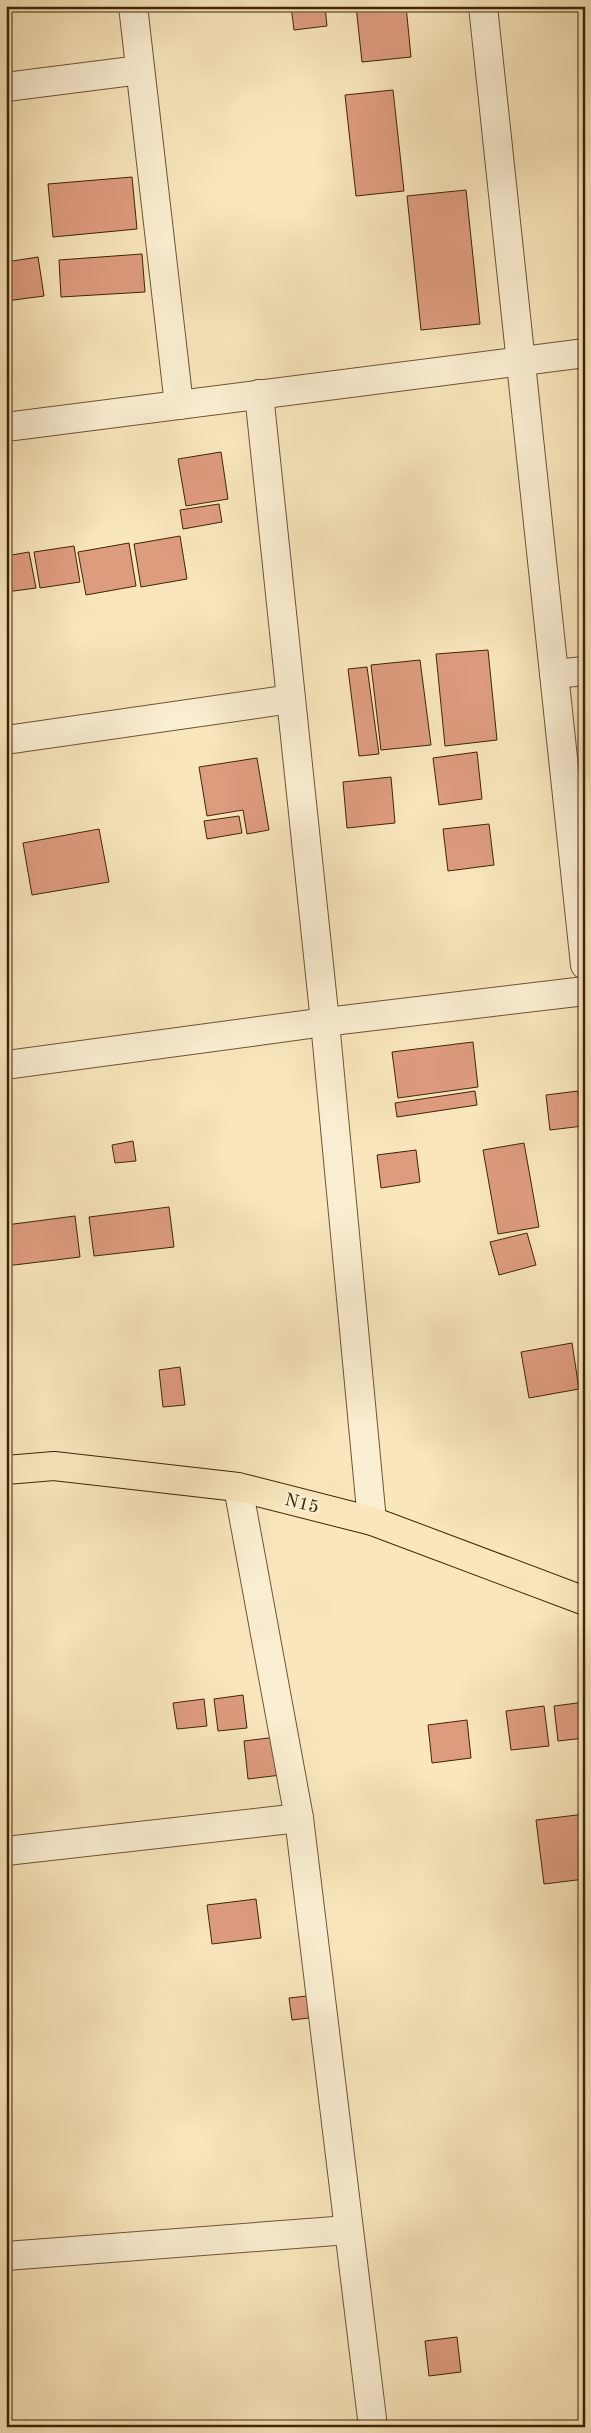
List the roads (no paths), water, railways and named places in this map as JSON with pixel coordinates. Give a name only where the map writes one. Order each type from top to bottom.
[{"type":"main road","name":"N15","points":[[6,1470],[54,1466],[238,1487],[372,1520],[585,1601]]},
{"type":"street","points":[[133,6],[178,405]]},
{"type":"street","points":[[483,6],[585,965]]},
{"type":"street","points":[[6,87],[140,70]]},
{"type":"street","points":[[6,427],[585,352]]},
{"type":"street","points":[[259,394],[325,1022],[372,1520]]},
{"type":"street","points":[[554,674],[585,670]]},
{"type":"street","points":[[6,740],[291,699]]},
{"type":"street","points":[[6,1065],[325,1022],[585,991]]},
{"type":"street","points":[[238,1487],[299,1818],[348,2230],[374,2427]]},
{"type":"street","points":[[6,1851],[299,1818]]},
{"type":"street","points":[[6,2256],[348,2230]]}]
